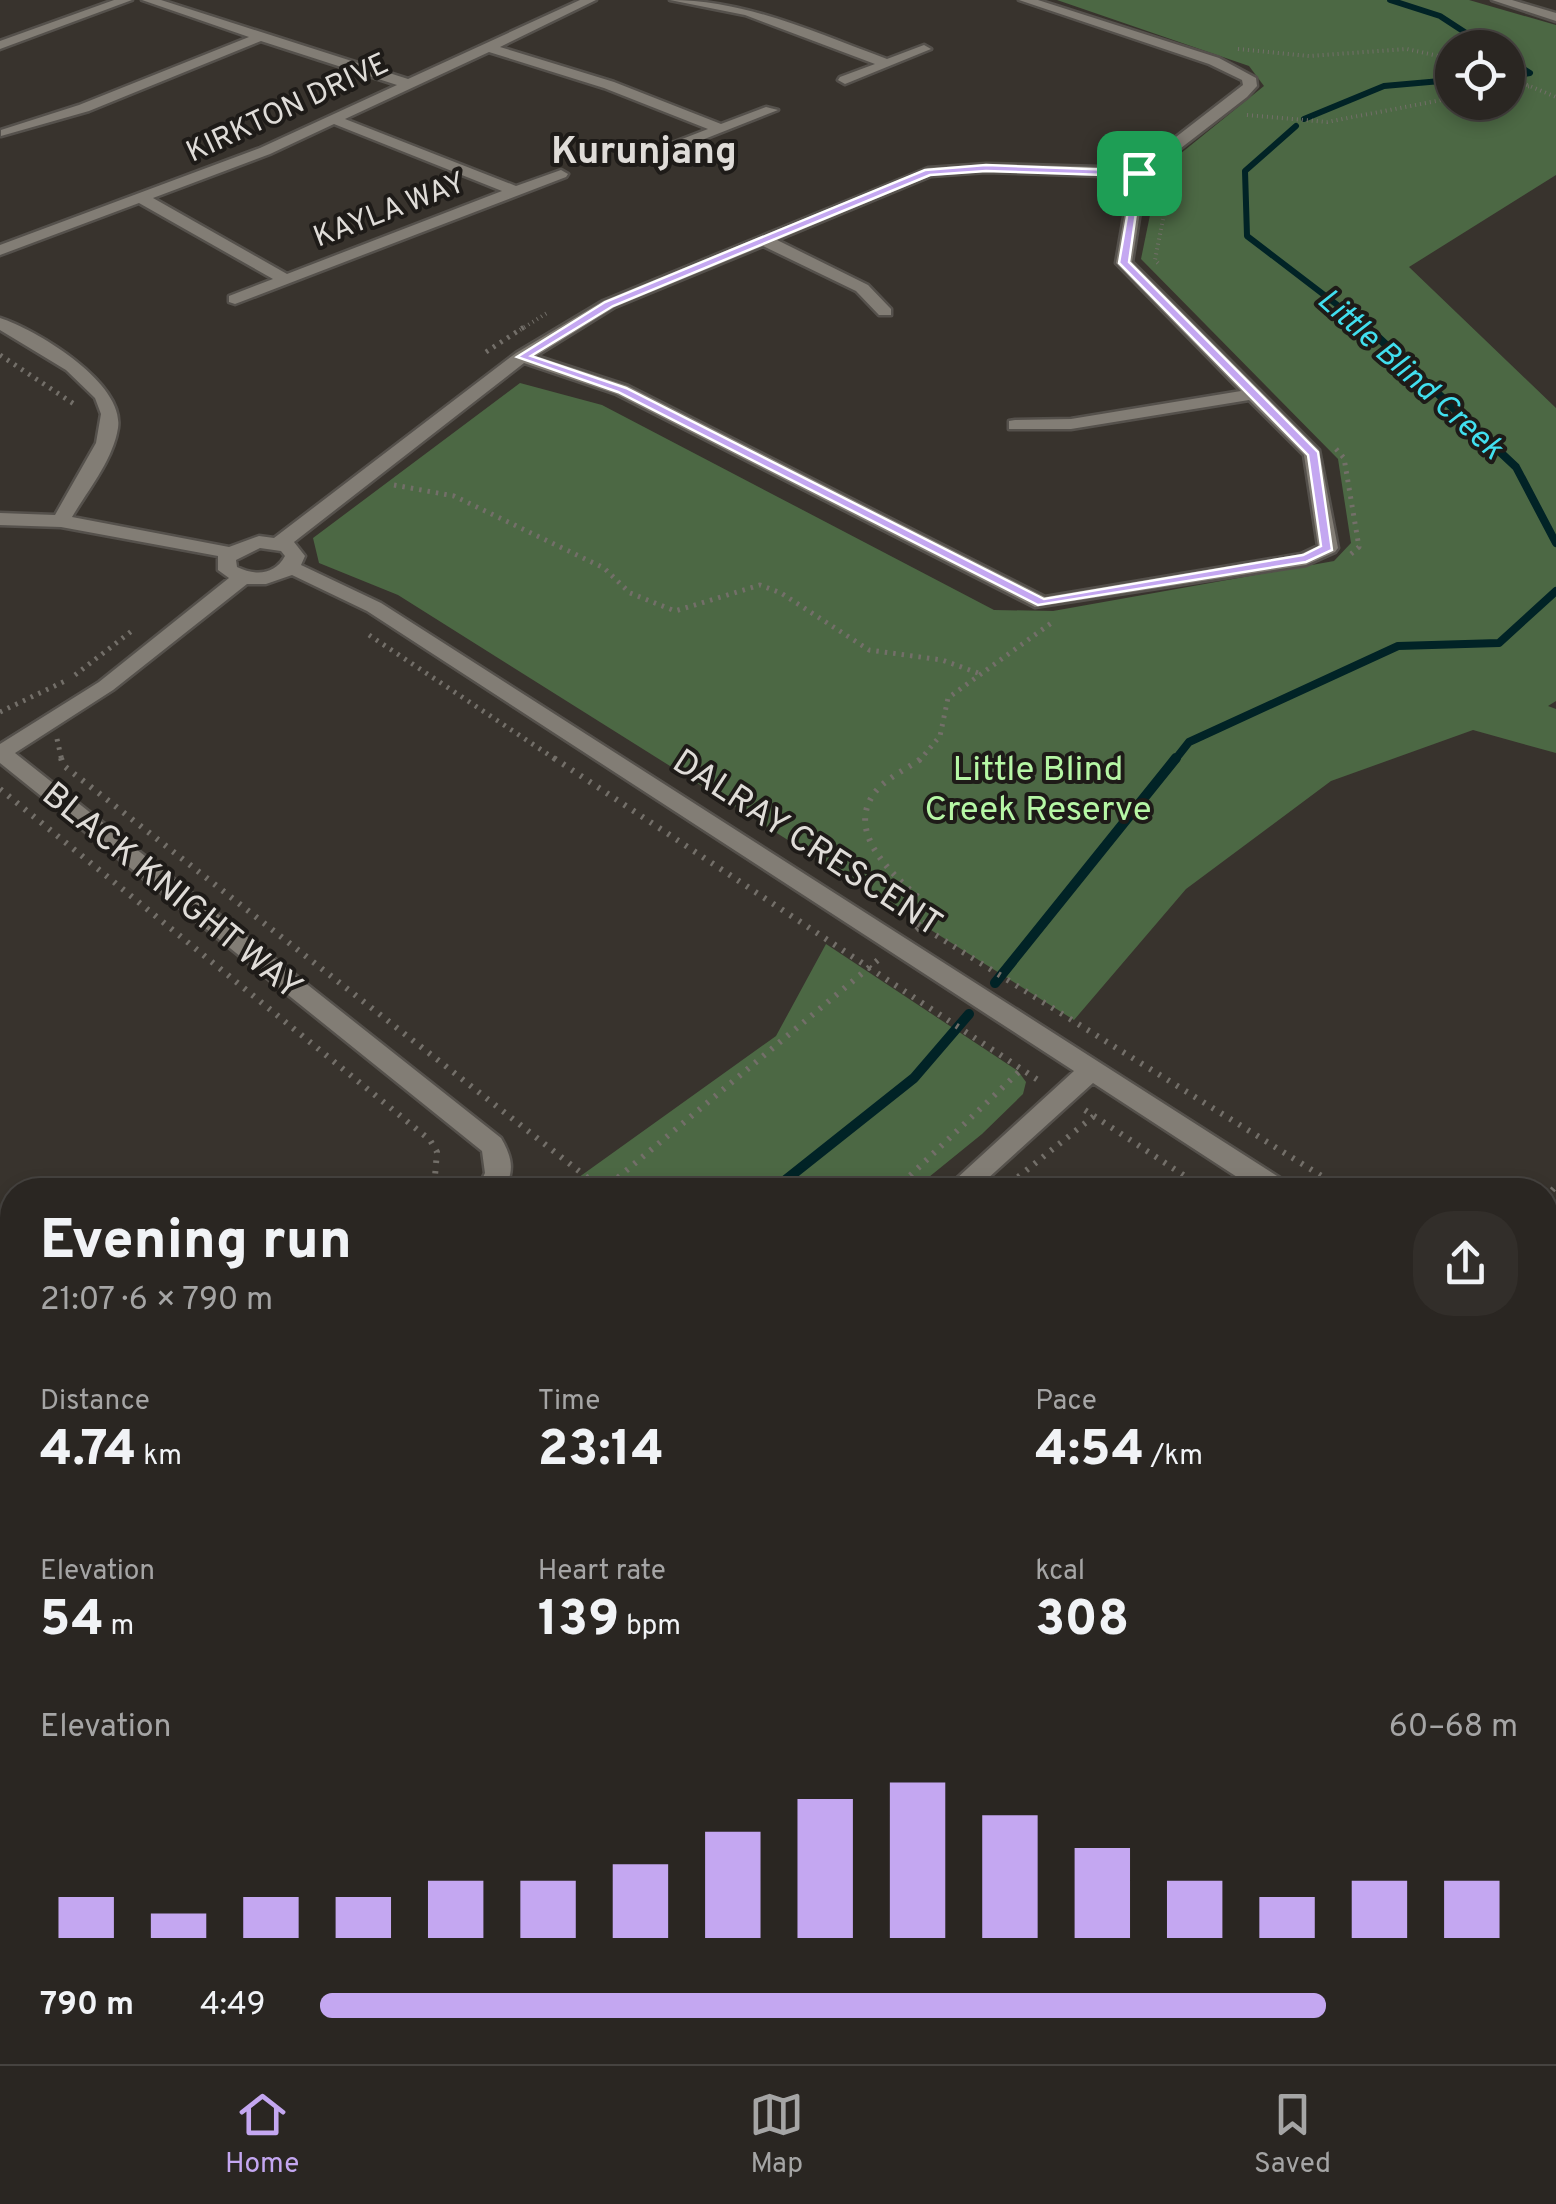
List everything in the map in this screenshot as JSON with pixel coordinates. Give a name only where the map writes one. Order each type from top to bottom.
[{"type":"street","points":[[0,45],[126,0]]},
{"type":"street","points":[[148,0],[406,83]]},
{"type":"street","name":"KIRKTON DRIVE","points":[[0,250],[265,152],[590,0]]},
{"type":"street","points":[[676,0],[766,18],[886,63]]},
{"type":"street","points":[[280,543],[295,556],[290,567],[264,579],[242,578],[228,570],[226,559],[231,553],[248,544],[280,543],[522,357],[609,304],[928,172],[986,168],[1139,173],[1250,86],[1249,78],[1214,61],[1025,0]]},
{"type":"street","points":[[1498,0],[1556,16]]},
{"type":"street","points":[[8,135],[259,37]]},
{"type":"street","points":[[488,48],[610,86],[722,130]]},
{"type":"street","points":[[845,80],[924,48]]},
{"type":"street","points":[[669,150],[771,110]]},
{"type":"street","name":"KAYLA WAY","points":[[333,119],[515,191]]},
{"type":"street","points":[[522,357],[622,390],[1042,603],[1306,558],[1328,548],[1314,454],[1124,263],[1139,173]]},
{"type":"street","name":"KAYLA WAY","points":[[235,298],[561,174]]},
{"type":"street","name":"KAYLA WAY","points":[[142,200],[283,278]]},
{"type":"street","points":[[764,240],[862,288],[885,312]]},
{"type":"street","points":[[0,323],[89,378],[110,408],[110,429],[61,521]]},
{"type":"street","points":[[1016,425],[1070,424],[1252,394]]},
{"type":"street","points":[[0,519],[61,521],[231,553]]},
{"type":"street","name":"DALRAY CRESCENT","points":[[290,567],[374,607],[1259,1178]]},
{"type":"street","name":"BLACK KNIGHT WAY","points":[[242,578],[106,686],[0,753],[492,1145],[500,1162],[499,1178]]},
{"type":"street","points":[[970,1178],[1092,1070]]},
{"type":"path","points":[[1235,49],[1309,56],[1407,49],[1435,56]]},
{"type":"path","points":[[1525,83],[1556,96]]},
{"type":"path","points":[[1525,87],[1532,86]]},
{"type":"path","points":[[1242,114],[1278,122],[1338,124],[1435,102]]},
{"type":"path","points":[[0,355],[78,407]]},
{"type":"path","points":[[382,483],[454,496],[604,568],[630,593],[675,611],[760,586],[781,593],[869,650],[942,660],[978,673]]},
{"type":"path","points":[[0,712],[71,678],[144,622]]},
{"type":"path","points":[[352,624],[968,1033]]},
{"type":"path","points":[[68,730],[57,737],[64,765],[589,1178]]},
{"type":"path","points":[[0,789],[430,1140],[437,1152],[435,1178]]},
{"type":"path","points":[[999,973],[1325,1178]]},
{"type":"path","points":[[907,1178],[1074,1020]]},
{"type":"path","points":[[1017,1178],[1094,1116]]},
{"type":"green space","name":"Little Blind Creek Reserve","points":[[1057,0],[1469,0],[1556,25],[1556,175],[1409,267],[1556,408],[1556,701],[1548,706],[1556,709],[1556,753],[1473,730],[1331,781],[1186,889],[1074,1020],[398,595],[319,563],[313,538],[520,383],[602,405],[994,610],[1053,611],[1334,561],[1351,543],[1338,459],[1141,259],[1159,171],[1264,86],[1249,66]]},
{"type":"green space","points":[[826,944],[1018,1071],[1026,1082],[1023,1094],[928,1178],[578,1178],[776,1036]]},
{"type":"waterway","name":"Little Blind Creek","points":[[1390,0],[1440,16],[1461,30]]},
{"type":"waterway","name":"Little Blind Creek","points":[[1525,70],[1530,73],[1525,74]]},
{"type":"waterway","name":"Little Blind Creek","points":[[1304,119],[1384,86],[1435,82]]},
{"type":"waterway","name":"Little Blind Creek","points":[[1296,126],[1245,171],[1247,236],[1370,330]]},
{"type":"waterway","name":"Little Blind Creek","points":[[1367,327],[1516,467],[1556,543]]},
{"type":"waterway","name":"Little Blind Creek","points":[[1174,761],[1189,742],[1398,646],[1499,643],[1556,591]]},
{"type":"waterway","name":"Little Blind Creek","points":[[995,983],[1176,758]]},
{"type":"waterway","name":"Little Blind Creek","points":[[788,1178],[914,1078],[969,1014]]},
{"type":"district","name":"Kurunjang","points":[[644,150]]},
{"type":"route","points":[[986,168],[1139,173],[1124,263],[1314,454],[1328,548],[1306,558],[1042,603],[622,390],[522,357],[609,304],[928,172],[986,168]]}]
